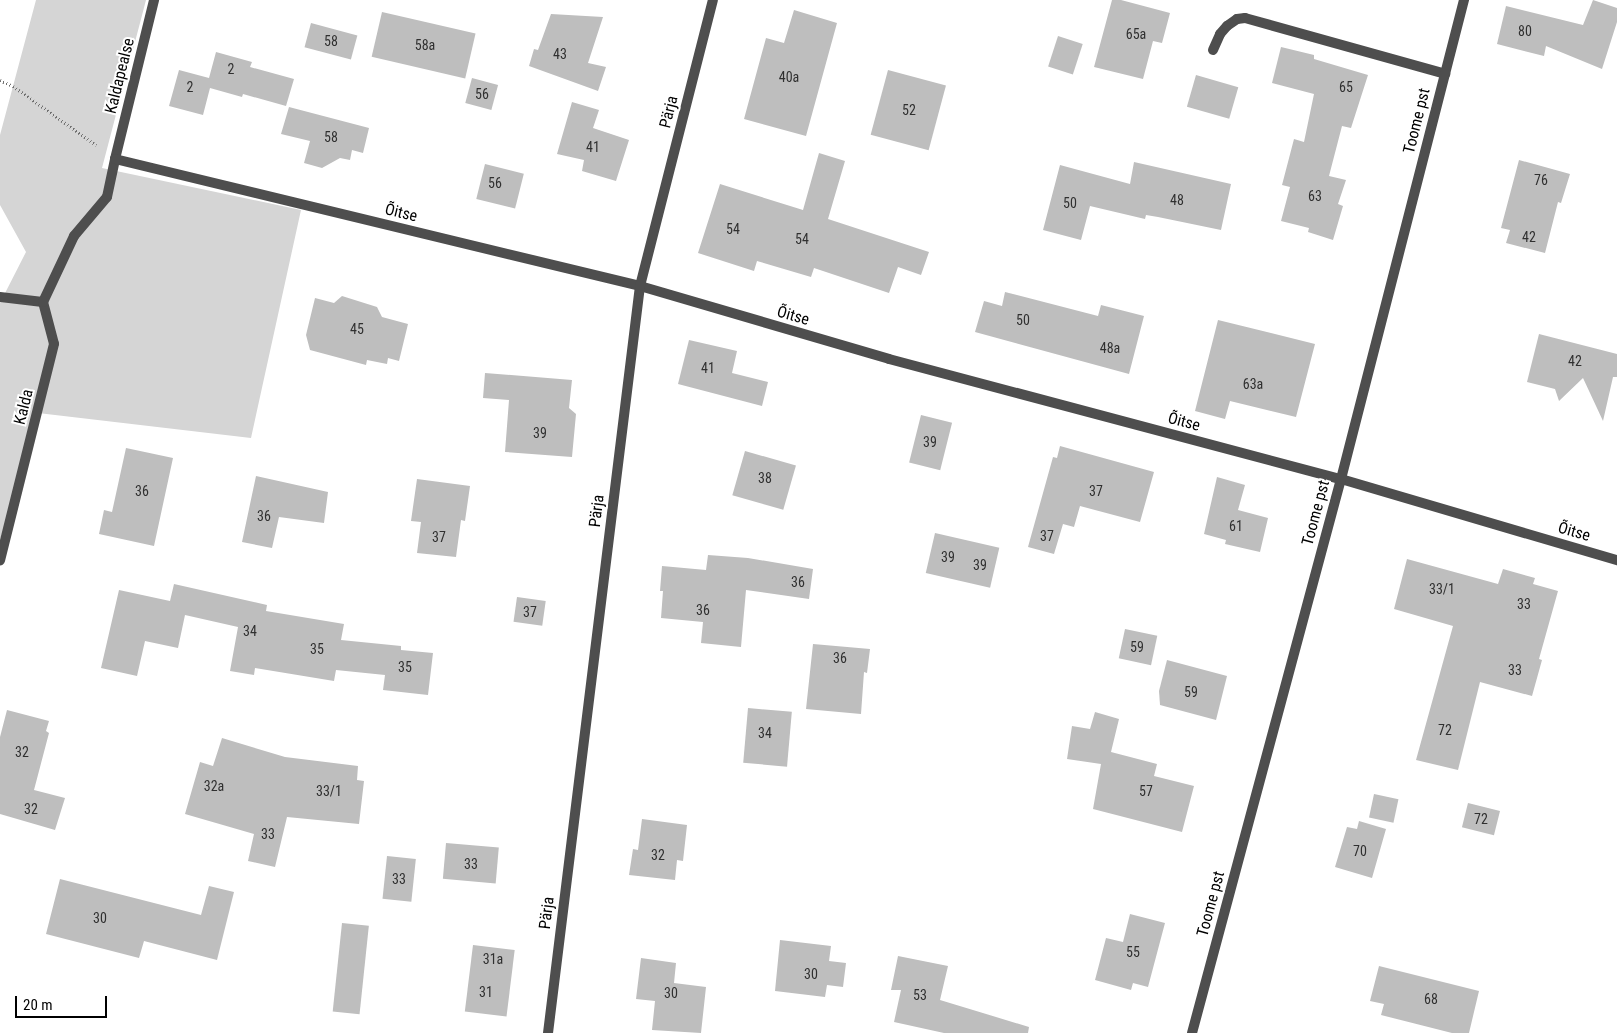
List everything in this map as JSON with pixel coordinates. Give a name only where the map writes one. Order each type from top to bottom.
[{"type":"street","name":"Kaldapealse","points":[[115,158],[154,0]]},
{"type":"street","name":"Pärja","points":[[548,1033],[640,286],[713,0]]},
{"type":"street","name":"Toome pst","points":[[1192,1033],[1341,479],[1464,0]]},
{"type":"street","points":[[1213,50],[1220,34],[1227,26],[1245,18],[1444,74]]},
{"type":"street","name":"Õitse","points":[[115,158],[640,286],[889,359],[1341,479],[1617,560]]},
{"type":"street","points":[[0,297],[43,302],[74,236],[107,197],[115,158]]},
{"type":"street","name":"Kalda","points":[[0,560],[54,344],[43,302]]},
{"type":"path","points":[[0,80],[13,86],[115,158]]},
{"type":"shaded area","points":[[36,0],[146,0],[102,168],[301,210],[251,438],[38,413],[0,540],[0,303],[26,252],[0,205],[0,135]]},
{"type":"building","points":[[1112,0],[1121,0],[1170,13],[1162,43],[1153,41],[1143,79],[1094,67]]},
{"type":"building","points":[[1593,0],[1617,8],[1617,22],[1602,69],[1546,46],[1544,56],[1497,44],[1506,6],[1583,25]]},
{"type":"building","points":[[794,10],[837,23],[806,136],[744,119],[766,38],[784,43]]},
{"type":"building","points":[[382,12],[476,34],[465,78],[372,57]]},
{"type":"building","points":[[551,14],[603,17],[588,63],[606,67],[598,91],[529,66],[534,49],[538,50]]},
{"type":"building","points":[[311,23],[357,35],[351,60],[305,47]]},
{"type":"building","points":[[1058,36],[1083,44],[1073,74],[1048,66]]},
{"type":"building","points":[[1281,47],[1314,55],[1314,59],[1368,75],[1351,128],[1342,126],[1329,176],[1346,180],[1338,204],[1343,206],[1333,240],[1308,232],[1309,228],[1281,221],[1290,187],[1282,185],[1294,139],[1304,142],[1314,94],[1272,83]]},
{"type":"building","points":[[216,52],[252,62],[250,67],[294,79],[286,106],[243,94],[242,97],[210,88],[203,115],[169,106],[179,70],[209,78]]},
{"type":"building","points":[[888,70],[946,86],[929,150],[871,135]]},
{"type":"building","points":[[1196,75],[1238,87],[1229,119],[1187,107]]},
{"type":"building","points":[[472,78],[498,85],[491,110],[465,103]]},
{"type":"building","points":[[572,102],[599,110],[593,128],[629,140],[616,181],[582,171],[584,160],[557,154]]},
{"type":"building","points":[[289,107],[369,128],[363,153],[352,150],[350,160],[340,158],[322,168],[304,163],[310,141],[281,134]]},
{"type":"building","points":[[819,153],[845,161],[828,219],[929,252],[921,275],[898,267],[889,293],[814,268],[811,277],[757,261],[754,271],[698,253],[720,184],[803,210]]},
{"type":"building","points":[[1519,160],[1570,174],[1561,203],[1558,202],[1545,253],[1506,243],[1510,230],[1501,228]]},
{"type":"building","points":[[1134,162],[1231,184],[1221,230],[1146,215],[1145,219],[1090,206],[1081,240],[1043,230],[1060,165],[1130,184]]},
{"type":"building","points":[[485,164],[524,174],[515,209],[476,199]]},
{"type":"building","points":[[1005,292],[1098,316],[1101,305],[1144,316],[1129,374],[975,332],[984,301],[1002,306]]},
{"type":"building","points":[[342,296],[377,307],[382,317],[408,324],[399,361],[388,358],[387,364],[367,360],[366,365],[310,350],[306,335],[315,298],[334,303]]},
{"type":"building","points":[[1218,320],[1315,344],[1296,417],[1230,401],[1225,419],[1195,411]]},
{"type":"building","points":[[1539,334],[1617,354],[1617,377],[1613,377],[1603,421],[1583,378],[1559,401],[1555,389],[1527,382]]},
{"type":"building","points":[[689,340],[737,351],[732,373],[768,382],[762,406],[678,384]]},
{"type":"building","points":[[485,373],[572,380],[569,408],[576,414],[572,457],[505,452],[509,400],[483,398]]},
{"type":"building","points":[[921,415],[952,423],[940,470],[909,463]]},
{"type":"building","points":[[1060,446],[1154,472],[1140,522],[1080,506],[1074,527],[1063,524],[1054,554],[1028,547],[1053,457],[1057,458]]},
{"type":"building","points":[[126,448],[173,458],[154,546],[99,534],[104,510],[112,512]]},
{"type":"building","points":[[745,451],[796,466],[783,510],[732,495]]},
{"type":"building","points":[[256,476],[328,492],[324,523],[279,517],[272,548],[242,542]]},
{"type":"building","points":[[1217,477],[1245,485],[1238,510],[1268,518],[1260,552],[1225,544],[1226,540],[1204,534]]},
{"type":"building","points":[[417,479],[470,486],[465,521],[461,520],[456,557],[417,553],[421,522],[411,521]]},
{"type":"building","points":[[935,533],[999,548],[990,588],[926,573]]},
{"type":"building","points":[[708,555],[748,558],[813,569],[809,599],[746,590],[741,647],[701,643],[703,622],[661,618],[663,591],[660,591],[662,566],[706,570]]},
{"type":"building","points":[[1407,559],[1498,584],[1503,569],[1535,578],[1533,584],[1558,591],[1539,659],[1542,660],[1532,696],[1480,682],[1458,770],[1416,760],[1453,626],[1394,609]]},
{"type":"building","points":[[174,584],[267,605],[266,611],[344,624],[341,640],[401,646],[401,650],[433,653],[428,695],[383,690],[385,675],[336,670],[334,681],[255,668],[254,675],[230,671],[238,627],[185,615],[178,648],[145,641],[137,676],[101,668],[119,590],[170,601]]},
{"type":"building","points":[[517,597],[546,601],[542,626],[514,622]]},
{"type":"building","points":[[1125,629],[1157,636],[1151,665],[1119,658]]},
{"type":"building","points":[[813,644],[870,649],[867,673],[864,672],[861,714],[806,709]]},
{"type":"building","points":[[1167,660],[1227,676],[1216,720],[1160,705],[1159,691]]},
{"type":"building","points":[[748,708],[792,712],[787,767],[743,763]]},
{"type":"building","points":[[7,710],[49,721],[46,731],[49,733],[34,790],[65,798],[55,830],[0,814],[0,737]]},
{"type":"building","points":[[1095,712],[1119,719],[1111,752],[1157,764],[1154,776],[1194,786],[1182,832],[1093,809],[1101,764],[1067,759],[1072,726],[1090,729]]},
{"type":"building","points":[[222,738],[285,757],[358,766],[357,780],[364,781],[359,824],[287,817],[275,867],[248,861],[254,834],[185,814],[200,762],[213,766]]},
{"type":"building","points":[[1374,794],[1398,799],[1393,823],[1369,817]]},
{"type":"building","points":[[1468,803],[1500,811],[1494,835],[1462,827]]},
{"type":"building","points":[[642,819],[687,825],[683,861],[677,860],[675,880],[629,875],[633,849],[638,850]]},
{"type":"building","points":[[1359,821],[1386,829],[1372,878],[1335,867],[1347,827],[1357,829]]},
{"type":"building","points":[[446,843],[499,848],[496,883],[443,879]]},
{"type":"building","points":[[387,856],[416,859],[411,902],[383,899]]},
{"type":"building","points":[[60,879],[201,915],[209,886],[234,892],[217,960],[144,941],[139,958],[46,934]]},
{"type":"building","points":[[1130,914],[1165,923],[1148,987],[1133,983],[1131,990],[1095,980],[1106,938],[1123,942]]},
{"type":"building","points":[[342,923],[369,926],[360,1014],[333,1012]]},
{"type":"building","points":[[780,940],[831,946],[829,961],[846,963],[843,987],[827,985],[825,997],[775,991]]},
{"type":"building","points":[[473,945],[515,950],[507,1017],[465,1012]]},
{"type":"building","points":[[898,956],[948,966],[940,1000],[1029,1027],[1028,1033],[944,1033],[894,1022],[901,990],[891,990]]},
{"type":"building","points":[[641,958],[676,963],[674,983],[706,987],[701,1033],[652,1030],[655,1001],[636,999]]},
{"type":"building","points":[[1379,966],[1479,991],[1469,1033],[1452,1033],[1381,1015],[1384,1004],[1370,1001]]}]
